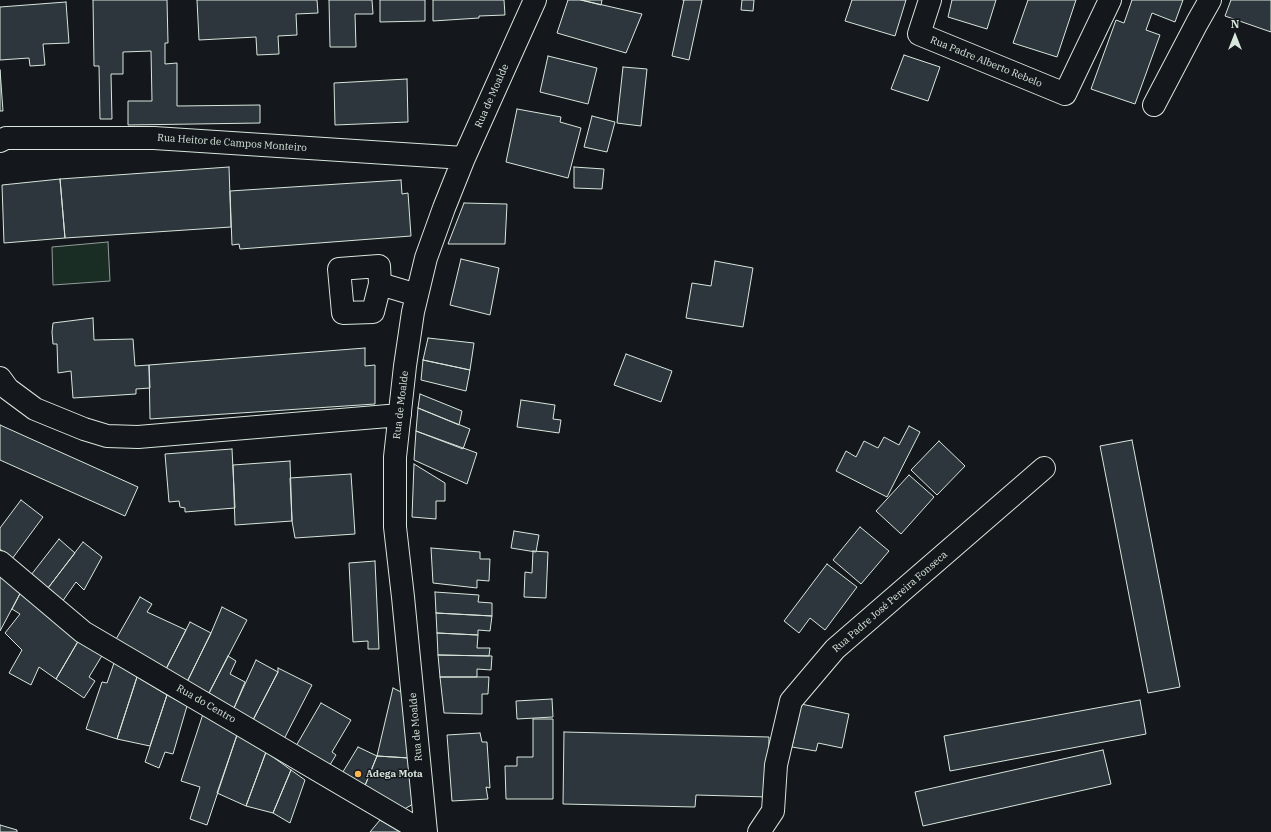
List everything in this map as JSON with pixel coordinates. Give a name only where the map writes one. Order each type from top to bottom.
[{"type":"street","name":"Rua de Moalde","points":[[424,832],[403,597],[395,527],[395,457],[413,312],[426,258],[444,208],[464,158],[535,0]]},
{"type":"street","name":"Rua Padre Alberto Rebelo","points":[[930,0],[919,34],[1065,94],[1110,0]]},
{"type":"street","points":[[1154,105],[1210,0]]},
{"type":"street","name":"Rua Heitor de Campos Monteiro","points":[[0,141],[6,138],[154,138],[464,158]]},
{"type":"street","points":[[380,284],[417,296]]},
{"type":"street","points":[[0,378],[8,389],[35,409],[84,429],[107,436],[138,437],[400,414]]},
{"type":"street","name":"Rua Padre José Pereira Fonseca","points":[[759,832],[773,811],[776,764],[791,702],[835,649],[1044,468]]},
{"type":"street","name":"Rua do Centro","points":[[0,562],[83,632],[424,832]]},
{"type":"green space","points":[[108,242],[110,281],[53,285],[52,247]]},
{"type":"building","points":[[93,0],[167,0],[168,43],[165,43],[165,64],[177,63],[177,106],[260,105],[260,123],[128,125],[128,101],[152,101],[151,51],[123,52],[123,74],[111,74],[112,119],[100,119],[99,66],[94,66]]},
{"type":"building","points":[[197,0],[317,0],[318,13],[296,14],[297,35],[278,36],[279,54],[257,55],[256,37],[199,40]]},
{"type":"building","points":[[329,0],[372,0],[373,14],[355,14],[356,47],[330,47]]},
{"type":"building","points":[[380,0],[425,0],[425,21],[380,22]]},
{"type":"building","points":[[433,0],[504,0],[505,15],[433,21]]},
{"type":"building","points":[[568,0],[581,0],[642,14],[626,53],[557,33]]},
{"type":"building","points":[[581,0],[602,0],[601,5]]},
{"type":"building","points":[[684,0],[702,0],[689,60],[672,56]]},
{"type":"building","points":[[742,0],[754,0],[753,11],[741,10]]},
{"type":"building","points":[[852,0],[906,0],[895,36],[845,21]]},
{"type":"building","points":[[952,0],[996,0],[987,29],[948,17]]},
{"type":"building","points":[[1028,0],[1076,0],[1057,57],[1013,43]]},
{"type":"building","points":[[1132,0],[1183,0],[1175,22],[1152,13],[1146,30],[1160,35],[1135,104],[1091,89],[1116,20],[1124,23]]},
{"type":"building","points":[[1231,0],[1271,0],[1271,32],[1225,16]]},
{"type":"building","points":[[66,2],[69,43],[43,44],[45,65],[30,66],[29,58],[0,60],[0,7]]},
{"type":"building","points":[[904,55],[940,67],[928,101],[891,89]]},
{"type":"building","points":[[548,56],[597,68],[588,104],[540,92]]},
{"type":"building","points":[[623,67],[647,69],[641,126],[617,123]]},
{"type":"building","points":[[0,70],[3,111],[0,111]]},
{"type":"building","points":[[407,79],[408,122],[335,125],[334,83]]},
{"type":"building","points":[[517,109],[561,117],[560,122],[581,128],[568,178],[506,162]]},
{"type":"building","points":[[592,116],[615,122],[607,152],[584,147]]},
{"type":"building","points":[[229,167],[231,227],[65,238],[60,179]]},
{"type":"building","points":[[574,167],[604,169],[602,189],[574,188]]},
{"type":"building","points":[[60,179],[65,238],[4,243],[2,185]]},
{"type":"building","points":[[401,180],[402,194],[408,193],[411,236],[240,249],[239,244],[232,245],[230,191]]},
{"type":"building","points":[[464,203],[507,204],[505,244],[448,244]]},
{"type":"building","points":[[461,259],[499,268],[490,315],[450,305]]},
{"type":"building","points":[[715,261],[753,268],[743,327],[686,318],[692,283],[711,286]]},
{"type":"building","points":[[93,318],[94,340],[133,339],[135,366],[149,365],[150,388],[136,389],[136,394],[73,398],[71,371],[58,373],[57,344],[53,344],[53,323]]},
{"type":"building","points":[[428,338],[474,343],[470,370],[423,360]]},
{"type":"building","points":[[365,348],[365,366],[375,365],[375,404],[150,419],[149,365]]},
{"type":"building","points":[[626,354],[672,371],[661,402],[614,385]]},
{"type":"building","points":[[423,360],[470,370],[466,391],[421,380]]},
{"type":"building","points":[[420,394],[462,411],[459,425],[418,408]]},
{"type":"building","points":[[521,400],[555,405],[553,419],[561,420],[559,433],[517,427]]},
{"type":"building","points":[[418,408],[470,429],[463,449],[416,431]]},
{"type":"building","points":[[0,425],[138,487],[125,516],[0,460]]},
{"type":"building","points":[[909,426],[920,432],[887,497],[836,471],[846,451],[856,457],[864,441],[878,448],[884,437],[899,445]]},
{"type":"building","points":[[416,431],[477,453],[467,484],[414,460]]},
{"type":"building","points":[[1132,440],[1180,687],[1148,693],[1100,446]]},
{"type":"building","points":[[939,441],[965,466],[937,495],[911,470]]},
{"type":"building","points":[[232,449],[235,508],[185,512],[185,508],[180,507],[179,501],[169,502],[165,454]]},
{"type":"building","points":[[290,461],[292,521],[235,525],[233,465]]},
{"type":"building","points":[[414,464],[445,483],[445,501],[436,501],[436,519],[412,517]]},
{"type":"building","points":[[351,474],[355,534],[295,538],[292,521],[290,478]]},
{"type":"building","points":[[909,475],[934,497],[901,534],[876,511]]},
{"type":"building","points":[[21,500],[43,517],[12,559],[0,549],[0,528]]},
{"type":"building","points":[[860,527],[889,551],[861,584],[833,560]]},
{"type":"building","points":[[514,531],[539,535],[536,552],[511,548]]},
{"type":"building","points":[[59,539],[75,553],[48,588],[31,575]]},
{"type":"building","points":[[83,542],[102,557],[84,590],[76,582],[62,602],[48,588]]},
{"type":"building","points":[[431,548],[480,552],[480,559],[490,559],[489,581],[477,580],[477,588],[433,583]]},
{"type":"building","points":[[533,551],[548,552],[546,598],[524,597],[525,572],[532,573]]},
{"type":"building","points":[[375,561],[379,649],[368,649],[368,641],[353,642],[349,563]]},
{"type":"building","points":[[827,564],[857,587],[825,630],[810,618],[799,633],[784,621]]},
{"type":"building","points":[[0,573],[23,588],[0,631]]},
{"type":"building","points":[[23,588],[80,638],[56,679],[39,667],[31,685],[9,673],[22,650],[5,633],[20,614],[12,609]]},
{"type":"building","points":[[435,592],[479,595],[478,602],[492,603],[492,616],[436,613]]},
{"type":"building","points":[[140,597],[152,604],[147,612],[186,630],[166,669],[115,641]]},
{"type":"building","points":[[222,607],[247,620],[209,693],[187,682]]},
{"type":"building","points":[[436,613],[492,616],[490,631],[478,630],[478,635],[437,633]]},
{"type":"building","points":[[190,622],[211,633],[187,682],[166,669]]},
{"type":"building","points":[[437,633],[478,635],[477,648],[490,648],[489,656],[438,655]]},
{"type":"building","points":[[80,638],[103,654],[89,677],[95,681],[84,698],[56,679]]},
{"type":"building","points":[[438,655],[492,656],[491,670],[477,669],[477,677],[440,677]]},
{"type":"building","points":[[228,656],[236,661],[230,674],[245,682],[234,708],[209,693]]},
{"type":"building","points":[[256,660],[278,672],[253,720],[234,708]]},
{"type":"building","points":[[114,663],[137,677],[117,739],[86,729],[102,682],[107,683]]},
{"type":"building","points":[[278,668],[312,685],[284,739],[253,720],[278,672]]},
{"type":"building","points":[[137,677],[167,695],[150,746],[117,739]]},
{"type":"building","points":[[440,677],[489,677],[488,694],[482,694],[482,714],[444,713]]},
{"type":"building","points":[[393,688],[403,693],[409,758],[377,756]]},
{"type":"building","points":[[167,695],[187,706],[173,754],[165,752],[159,768],[145,762]]},
{"type":"building","points":[[552,699],[553,717],[517,719],[516,701]]},
{"type":"building","points":[[1140,700],[1146,734],[950,771],[944,736]]},
{"type":"building","points":[[321,703],[351,720],[332,752],[336,755],[328,768],[296,746]]},
{"type":"building","points":[[801,704],[849,714],[842,748],[818,743],[816,751],[792,747]]},
{"type":"building","points":[[203,714],[237,735],[207,825],[190,819],[200,787],[181,781]]},
{"type":"building","points":[[533,719],[553,719],[553,799],[506,799],[505,766],[517,766],[517,757],[533,757]]},
{"type":"building","points":[[564,732],[769,737],[768,797],[696,795],[695,807],[563,804]]},
{"type":"building","points":[[480,733],[482,742],[487,742],[490,788],[486,787],[488,799],[452,801],[447,735]]},
{"type":"building","points":[[237,735],[266,752],[246,806],[217,793]]},
{"type":"building","points":[[358,747],[377,756],[364,788],[341,775]]},
{"type":"building","points":[[1103,750],[1111,784],[923,826],[915,792]]},
{"type":"building","points":[[266,752],[291,770],[273,813],[246,806]]},
{"type":"building","points":[[377,756],[409,758],[413,804],[401,811],[364,788]]},
{"type":"building","points":[[291,770],[305,780],[290,823],[273,813]]},
{"type":"building","points":[[380,820],[400,832],[370,832]]},
{"type":"building","points":[[0,825],[17,830],[17,832],[0,832]]},
{"type":"place","name":"Adega Mota","points":[[358,774]]}]
